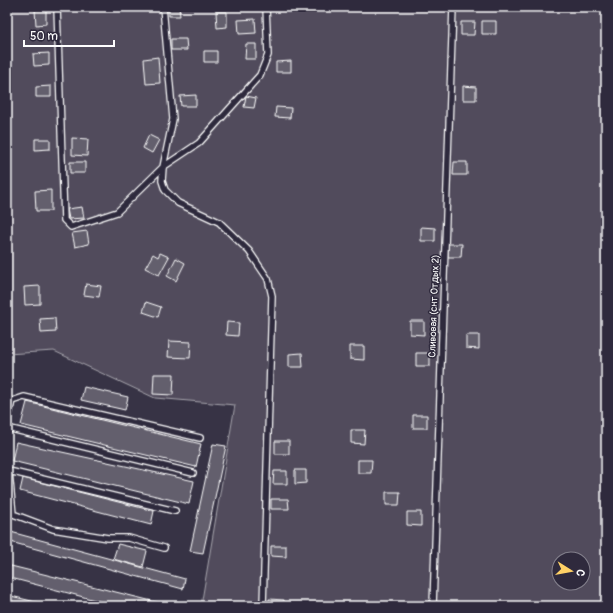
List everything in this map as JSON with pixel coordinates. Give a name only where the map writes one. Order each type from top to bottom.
[{"type":"lane","points":[[57,7],[64,220],[71,227],[117,212],[163,167],[199,143],[260,75],[268,55],[266,7]]},
{"type":"lane","points":[[163,7],[173,119],[163,167],[162,181],[165,190],[178,203],[219,222],[248,251],[268,279],[272,296],[263,606]]},
{"type":"lane","name":"Сливовая (снт Отдых 2)","points":[[433,606],[453,7]]},
{"type":"lane","points":[[7,423],[12,401],[24,397],[200,438]]},
{"type":"lane","points":[[7,428],[193,473]]},
{"type":"lane","points":[[164,548],[129,538],[108,538],[53,529],[10,513],[8,470],[175,511]]},
{"type":"shaded area","points":[[7,7],[606,7],[606,606],[201,606],[235,405],[155,398],[54,351],[7,354]]},
{"type":"building","points":[[169,7],[179,7],[180,16],[169,16]]},
{"type":"building","points":[[46,9],[46,24],[36,25],[35,10]]},
{"type":"building","points":[[216,12],[227,12],[227,27],[217,28]]},
{"type":"building","points":[[255,19],[256,33],[239,34],[238,20]]},
{"type":"building","points":[[482,21],[496,21],[496,34],[482,34]]},
{"type":"building","points":[[461,22],[475,22],[474,35],[461,35]]},
{"type":"building","points":[[171,39],[186,39],[187,50],[171,50]]},
{"type":"building","points":[[246,44],[256,44],[256,59],[245,59]]},
{"type":"building","points":[[204,51],[217,51],[217,62],[204,62]]},
{"type":"building","points":[[49,53],[49,65],[34,66],[33,54]]},
{"type":"building","points":[[158,57],[160,83],[146,84],[144,59]]},
{"type":"building","points":[[291,61],[291,72],[276,72],[276,62]]},
{"type":"building","points":[[51,86],[51,97],[36,97],[36,87]]},
{"type":"building","points":[[463,86],[476,87],[476,100],[463,100]]},
{"type":"building","points":[[196,95],[196,106],[181,106],[180,96]]},
{"type":"building","points":[[246,96],[256,98],[254,108],[244,107]]},
{"type":"building","points":[[276,107],[291,108],[290,118],[275,117]]},
{"type":"building","points":[[149,135],[159,140],[152,153],[143,148]]},
{"type":"building","points":[[72,138],[88,139],[87,156],[72,155]]},
{"type":"building","points":[[35,139],[50,139],[50,149],[35,150]]},
{"type":"building","points":[[70,162],[85,162],[85,173],[70,173]]},
{"type":"building","points":[[454,162],[467,162],[467,175],[453,175]]},
{"type":"building","points":[[51,190],[51,211],[36,211],[35,191]]},
{"type":"building","points":[[82,207],[84,218],[69,219],[67,209]]},
{"type":"building","points":[[421,227],[435,228],[435,241],[421,241]]},
{"type":"building","points":[[87,231],[89,244],[75,247],[72,233]]},
{"type":"building","points":[[448,244],[462,244],[461,257],[448,257]]},
{"type":"building","points":[[160,253],[169,257],[159,275],[145,268],[153,254],[158,257]]},
{"type":"building","points":[[176,258],[185,263],[176,281],[167,276]]},
{"type":"building","points":[[86,284],[101,286],[99,297],[84,295]]},
{"type":"building","points":[[40,286],[40,304],[25,305],[24,287]]},
{"type":"building","points":[[146,302],[161,307],[158,317],[143,312]]},
{"type":"building","points":[[7,303],[11,303],[10,320],[7,320]]},
{"type":"building","points":[[55,318],[56,332],[41,333],[40,319]]},
{"type":"building","points":[[410,321],[424,321],[424,335],[410,334]]},
{"type":"building","points":[[227,322],[239,323],[238,336],[226,335]]},
{"type":"building","points":[[466,335],[479,335],[479,349],[466,348]]},
{"type":"building","points":[[169,341],[191,342],[190,358],[168,357]]},
{"type":"building","points":[[350,346],[364,346],[364,360],[350,359]]},
{"type":"building","points":[[302,353],[303,367],[289,367],[289,354]]},
{"type":"building","points":[[416,353],[430,353],[430,366],[416,366]]},
{"type":"building","points":[[154,374],[174,374],[173,395],[153,394]]},
{"type":"building","points":[[84,387],[128,397],[125,410],[81,400]]},
{"type":"building","points":[[27,402],[201,444],[196,467],[21,425]]},
{"type":"building","points":[[413,415],[427,415],[427,428],[413,428]]},
{"type":"building","points":[[351,430],[365,430],[364,444],[351,443]]},
{"type":"building","points":[[275,441],[289,441],[289,454],[275,454]]},
{"type":"building","points":[[16,442],[194,481],[189,504],[12,461]]},
{"type":"building","points":[[213,444],[226,446],[203,553],[190,551]]},
{"type":"building","points":[[358,460],[372,460],[371,473],[358,473]]},
{"type":"building","points":[[295,470],[306,470],[306,483],[295,484]]},
{"type":"building","points":[[274,471],[287,471],[287,484],[273,484]]},
{"type":"building","points":[[23,478],[154,511],[151,525],[20,491]]},
{"type":"building","points":[[386,492],[400,492],[399,505],[386,505]]},
{"type":"building","points":[[271,499],[288,499],[289,509],[271,509]]},
{"type":"building","points":[[407,512],[421,512],[421,526],[407,525]]},
{"type":"building","points":[[7,531],[185,579],[183,589],[7,541]]},
{"type":"building","points":[[118,544],[147,551],[143,567],[113,559]]},
{"type":"building","points":[[271,546],[286,546],[286,557],[271,556]]},
{"type":"building","points":[[7,565],[172,606],[118,606],[7,577]]},
{"type":"building","points":[[7,595],[52,606],[7,606]]},
{"type":"building","points":[[269,599],[284,600],[284,606],[269,606]]}]
